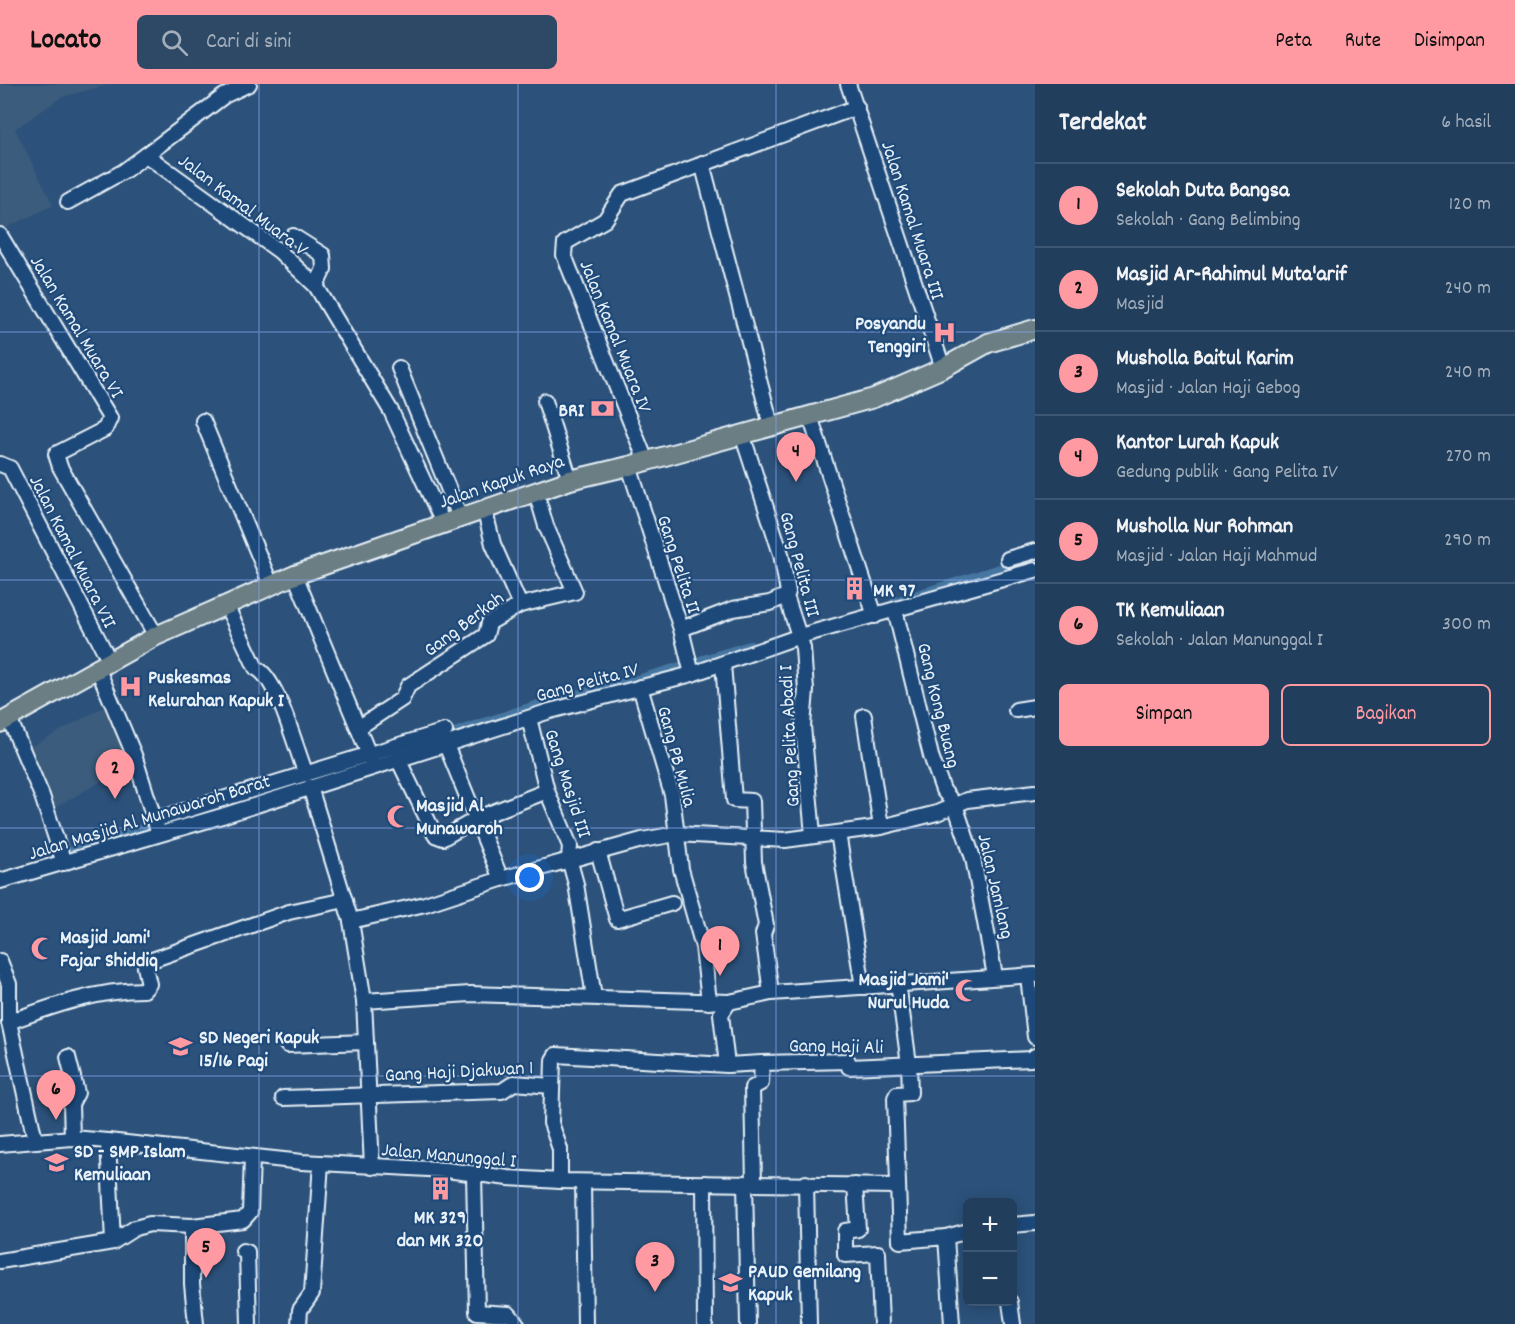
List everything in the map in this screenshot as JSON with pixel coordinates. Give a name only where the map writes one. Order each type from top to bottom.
[{"type":"main road","name":"Jalan Kapuk Raya","points":[[4,721],[156,636],[295,575],[570,480],[874,398],[942,368],[987,343],[1035,329]]},
{"type":"street","name":"Jalan Kamal Muara V","points":[[249,84],[224,96],[146,155],[279,251],[316,286],[391,411],[443,523]]},
{"type":"street","name":"Jalan Kamal Muara III","points":[[848,84],[942,368]]},
{"type":"street","points":[[771,425],[702,163],[857,107]]},
{"type":"street","points":[[68,202],[124,171],[146,155]]},
{"type":"street","name":"Jalan Kamal Muara IV","points":[[636,464],[564,255],[565,243],[605,220],[622,194],[702,163]]},
{"type":"street","name":"Jalan Kamal Muara VI","points":[[0,235],[110,418],[105,429],[56,454],[60,467],[156,636]]},
{"type":"street","points":[[294,236],[323,255],[324,269],[316,286]]},
{"type":"street","points":[[399,368],[460,518]]},
{"type":"street","points":[[545,401],[570,480]]},
{"type":"street","points":[[810,416],[875,615]]},
{"type":"street","points":[[203,421],[271,585]]},
{"type":"street","name":"Gang Pelita III","points":[[742,434],[781,554],[788,592],[786,596],[799,633]]},
{"type":"street","name":"Jalan Kamal Muara VII","points":[[0,464],[10,468],[103,664],[156,827]]},
{"type":"street","points":[[636,464],[671,578]]},
{"type":"street","name":"Gang Pelita II","points":[[636,464],[691,668]]},
{"type":"street","name":"Gang Berkah","points":[[358,728],[402,699],[408,686],[486,635],[489,623],[520,604],[575,592],[546,526],[536,492]]},
{"type":"street","points":[[484,508],[494,544],[520,604]]},
{"type":"street","points":[[1008,559],[1035,551]]},
{"type":"street","name":"Gang Pelita IV","points":[[371,761],[399,759],[446,738],[640,687],[691,668],[723,664],[799,633],[895,610],[1035,570]]},
{"type":"street","points":[[295,575],[371,761],[446,738],[501,879]]},
{"type":"street","points":[[681,629],[733,609],[770,603],[786,596]]},
{"type":"street","points":[[226,605],[256,668],[264,672],[273,688],[307,778],[351,921],[364,1001],[372,1167]]},
{"type":"street","name":"Gang Kong Buang","points":[[895,610],[931,756],[943,790],[955,805]]},
{"type":"street","name":"Gang Pelita Abadi I","points":[[799,633],[806,690],[803,726],[813,835]]},
{"type":"street","points":[[723,664],[734,800],[752,801],[752,838],[766,925],[763,934],[771,993]]},
{"type":"street","name":"Gang PB Mulia","points":[[640,687],[672,795],[684,883],[703,947],[709,1002]]},
{"type":"street","points":[[1016,710],[1035,707]]},
{"type":"street","points":[[864,716],[881,827]]},
{"type":"street","name":"Gang Masjid III","points":[[529,718],[547,791],[570,846],[569,859],[576,884],[594,997]]},
{"type":"street","points":[[4,721],[42,796],[62,858]]},
{"type":"street","points":[[399,759],[435,835],[443,838],[478,818],[547,791]]},
{"type":"street","name":"Jalan Masjid Al Munawaroh Barat","points":[[0,881],[62,858],[307,778],[371,761]]},
{"type":"street","points":[[351,921],[425,904],[501,879],[642,840],[676,834],[785,840],[881,827],[917,819],[970,800],[1035,792]]},
{"type":"street","name":"Jalan Jamlang","points":[[955,805],[973,858],[995,976]]},
{"type":"street","points":[[838,832],[863,987]]},
{"type":"street","points":[[598,851],[617,919],[672,903]]},
{"type":"street","points":[[9,1022],[60,1004],[121,990],[144,990],[149,984],[145,967],[149,961],[289,912],[345,900]]},
{"type":"street","points":[[0,961],[9,984],[9,1022],[35,1140]]},
{"type":"street","points":[[364,1001],[470,994],[729,1002],[771,993],[1031,975],[1035,1037]]},
{"type":"street","points":[[898,983],[909,1064],[909,1094],[897,1094],[895,1098],[901,1242],[946,1237],[963,1232]]},
{"type":"street","points":[[727,1065],[721,1014],[729,1002]]},
{"type":"street","points":[[287,1045],[366,1042]]},
{"type":"street","name":"Gang Haji Ali","points":[[552,1086],[553,1058],[564,1054],[727,1065],[848,1061],[849,1067],[1031,1059],[1035,1056]]},
{"type":"street","points":[[68,1057],[77,1093],[71,1099],[72,1138]]},
{"type":"street","points":[[748,1324],[752,1089],[754,1085],[761,1083],[762,1063]]},
{"type":"street","name":"Gang Haji Djakwan 1","points":[[283,1098],[502,1091],[518,1083],[552,1086]]},
{"type":"street","points":[[552,1086],[551,1126],[560,1149],[560,1181]]},
{"type":"street","name":"Jalan Manunggal I","points":[[0,1144],[72,1138],[252,1157],[560,1181],[897,1186]]},
{"type":"street","points":[[108,1141],[113,1242]]},
{"type":"street","points":[[0,1260],[113,1242],[135,1228],[150,1224],[192,1226],[233,1222],[248,1217],[252,1157]]},
{"type":"street","points":[[299,1324],[300,1310],[312,1293],[321,1163]]},
{"type":"street","points":[[474,1174],[477,1318],[509,1314],[517,1324]]},
{"type":"street","points":[[583,1182],[585,1324]]},
{"type":"street","points":[[704,1183],[705,1324]]},
{"type":"street","points":[[806,1183],[809,1324]]},
{"type":"street","points":[[855,1185],[858,1229],[845,1232],[845,1255],[878,1253],[881,1324]]},
{"type":"street","points":[[1017,1224],[1035,1223]]},
{"type":"street","points":[[192,1226],[192,1284],[196,1324]]},
{"type":"street","points":[[946,1237],[952,1324]]},
{"type":"street","points":[[243,1251],[246,1251],[247,1256],[249,1324]]},
{"type":"street","points":[[1011,1306],[1013,1324]]},
{"type":"shaded area","points":[[0,84],[111,84],[62,97],[15,129],[53,205],[0,231]]},
{"type":"shaded area","points":[[104,707],[132,764],[54,808],[23,751]]},
{"type":"waterway","points":[[896,603],[1035,559]]},
{"type":"waterway","points":[[436,740],[545,704],[641,680],[750,647]]},
{"type":"waterway","points":[[273,791],[408,749]]},
{"type":"waterway","points":[[55,858],[164,823]]},
{"type":"place","name":"Posyandu Tenggiri","points":[[944,333]]},
{"type":"place","name":"BRI","points":[[602,409]]},
{"type":"place","name":"Kantor Lurah Kapuk","points":[[796,482]]},
{"type":"place","name":"MK 97","points":[[855,589]]},
{"type":"place","name":"Puskesmas Kelurahan Kapuk I","points":[[130,687]]},
{"type":"place","name":"Masjid Ar-Rahimul Muta'arif","points":[[115,799]]},
{"type":"place","name":"Masjid Al Munawaroh","points":[[398,816]]},
{"type":"place","name":"Masjid Jami' Fajar Shiddiq","points":[[42,948]]},
{"type":"place","name":"Sekolah Duta Bangsa","points":[[720,976]]},
{"type":"place","name":"Masjid Jami' Nurul Huda","points":[[967,990]]},
{"type":"place","name":"SD Negeri Kapuk 15/16 Pagi","points":[[181,1047]]},
{"type":"place","name":"TK Kemuliaan","points":[[56,1120]]},
{"type":"place","name":"SD - SMP Islam Kemuliaan","points":[[56,1162]]},
{"type":"place","name":"MK 329 dan MK 320","points":[[440,1188]]},
{"type":"place","name":"Musholla Nur Rohman","points":[[206,1278]]},
{"type":"place","name":"PAUD Gemilang Kapuk","points":[[730,1282]]},
{"type":"place","name":"Musholla Baitul Karim","points":[[655,1292]]}]
